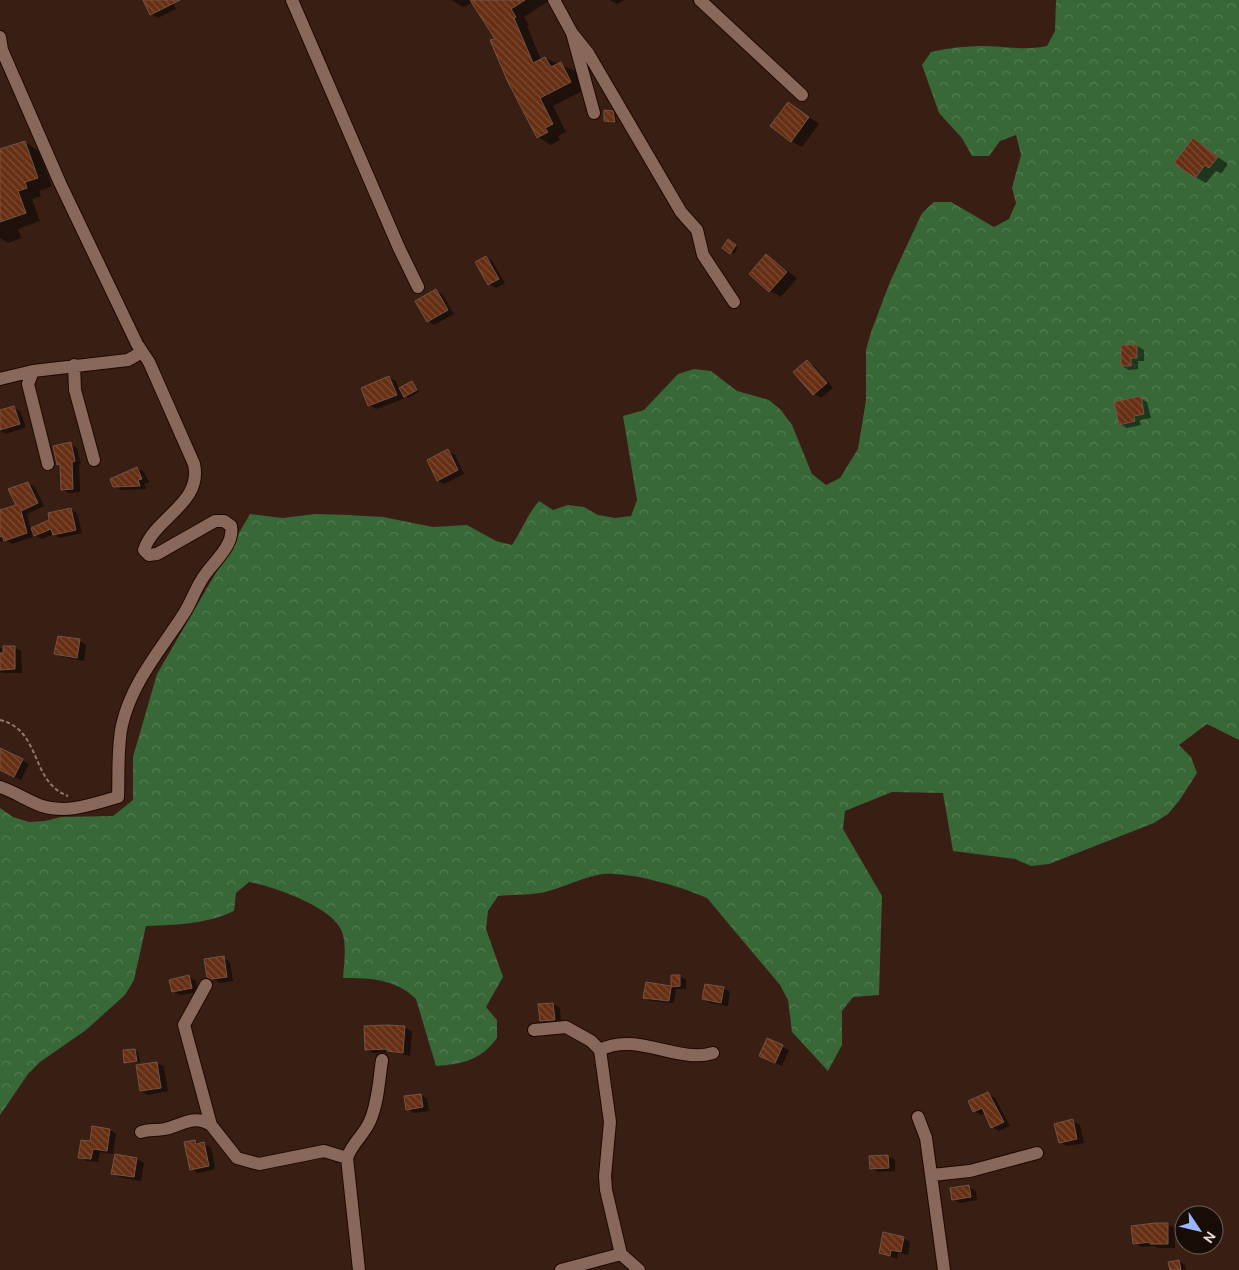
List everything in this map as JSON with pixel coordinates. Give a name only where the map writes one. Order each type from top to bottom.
[{"type":"street","points":[[292,0],[398,248],[418,287]]},
{"type":"street","points":[[554,0],[572,33],[588,53],[682,212],[697,230],[702,255],[734,302]]},
{"type":"street","points":[[700,0],[802,95]]},
{"type":"street","points":[[572,33],[594,113]]},
{"type":"street","points":[[0,37],[3,61],[64,192],[142,352],[149,362],[194,464],[197,476],[194,486],[185,500],[152,535],[144,550],[149,555],[157,554],[215,521],[224,521],[231,526],[232,534],[227,545],[202,579],[184,614],[146,667],[133,694],[122,725],[118,797],[81,807],[60,810],[41,806],[0,787]]},
{"type":"street","points":[[0,380],[33,371],[128,360],[142,352]]},
{"type":"street","points":[[74,366],[75,390],[94,460]]},
{"type":"street","points":[[33,371],[28,384],[48,464]]},
{"type":"street","points":[[206,985],[184,1025],[210,1125]]},
{"type":"street","points":[[534,1030],[566,1027],[591,1041],[600,1050],[610,1109],[605,1176],[606,1190],[621,1254],[639,1270]]},
{"type":"street","points":[[600,1050],[611,1046],[629,1044],[688,1054],[713,1053]]},
{"type":"street","points":[[358,1270],[347,1158],[352,1144],[369,1124],[373,1113],[382,1060]]},
{"type":"street","points":[[918,1116],[926,1138],[944,1270]]},
{"type":"street","points":[[141,1132],[148,1129],[163,1130],[194,1119],[202,1120],[210,1125],[237,1158],[247,1163],[259,1164],[324,1151],[347,1158]]},
{"type":"street","points":[[932,1175],[970,1171],[1037,1153]]},
{"type":"street","points":[[561,1270],[621,1254]]},
{"type":"path","points":[[0,720],[10,722],[23,732],[44,776],[57,792],[71,797]]},
{"type":"green space","points":[[1056,0],[1239,0],[1239,740],[1207,724],[1179,745],[1191,757],[1197,773],[1168,814],[1154,823],[1049,864],[1031,866],[1015,859],[953,851],[943,793],[892,792],[845,811],[843,829],[882,896],[879,995],[853,997],[842,1011],[842,1045],[828,1071],[792,1032],[788,1000],[780,985],[707,898],[685,889],[641,877],[603,874],[546,892],[498,896],[488,911],[486,929],[503,977],[486,1007],[497,1020],[497,1038],[485,1051],[471,1060],[436,1066],[416,999],[400,987],[382,981],[363,978],[343,978],[344,943],[342,932],[337,923],[315,906],[301,899],[249,882],[236,893],[234,911],[202,921],[146,926],[134,980],[125,995],[86,1030],[40,1062],[28,1074],[0,1115],[0,808],[13,817],[29,822],[61,817],[113,816],[133,800],[133,757],[157,674],[250,514],[283,518],[315,514],[349,515],[383,517],[433,527],[467,525],[496,541],[512,545],[539,501],[553,510],[568,505],[584,507],[598,515],[615,518],[631,516],[637,500],[623,416],[644,410],[678,374],[694,369],[711,371],[737,391],[769,400],[781,410],[792,425],[812,474],[826,485],[840,478],[858,449],[866,400],[866,350],[871,332],[890,282],[922,213],[934,202],[951,202],[994,227],[1009,219],[1016,203],[1012,188],[1021,155],[1016,135],[1000,141],[989,156],[972,156],[962,138],[939,113],[922,65],[931,52],[950,48],[981,46],[1030,48],[1047,46],[1055,31]]},
{"type":"building","points":[[143,0],[180,0],[150,15]]},
{"type":"building","points":[[470,0],[525,0],[511,9],[516,17],[514,18],[533,63],[545,57],[551,67],[561,62],[571,82],[540,98],[553,124],[545,128],[548,132],[537,138],[507,80],[490,40],[495,39]]},
{"type":"building","points":[[788,102],[809,117],[791,142],[770,126]]},
{"type":"building","points":[[604,110],[613,111],[615,122],[604,121]]},
{"type":"building","points":[[1193,138],[1218,157],[1209,168],[1205,165],[1195,178],[1174,163]]},
{"type":"building","points":[[25,141],[38,178],[25,182],[27,188],[18,191],[26,213],[0,222],[0,149]]},
{"type":"building","points":[[728,239],[736,245],[730,254],[722,248]]},
{"type":"building","points":[[766,254],[787,272],[769,292],[749,274]]},
{"type":"building","points":[[486,256],[499,279],[488,285],[475,262]]},
{"type":"building","points":[[436,289],[448,310],[427,322],[415,301]]},
{"type":"building","points":[[1121,345],[1137,345],[1137,358],[1131,358],[1131,366],[1121,366]]},
{"type":"building","points":[[807,360],[827,383],[813,395],[793,372]]},
{"type":"building","points":[[389,376],[397,395],[368,406],[361,388]]},
{"type":"building","points":[[412,381],[417,390],[404,397],[399,388]]},
{"type":"building","points":[[1141,396],[1144,414],[1134,416],[1135,421],[1119,425],[1114,402]]},
{"type":"building","points":[[14,406],[20,424],[0,430],[0,410]]},
{"type":"building","points":[[71,442],[75,461],[72,462],[73,489],[61,490],[60,464],[57,465],[53,446]]},
{"type":"building","points":[[448,449],[458,470],[437,481],[427,460]]},
{"type":"building","points":[[137,467],[142,479],[138,480],[140,486],[113,487],[110,479]]},
{"type":"building","points":[[28,482],[38,503],[21,511],[27,533],[4,541],[2,536],[0,537],[0,510],[16,505],[8,489]]},
{"type":"building","points":[[71,508],[76,530],[53,535],[51,529],[34,536],[31,528],[49,520],[48,513]]},
{"type":"building","points":[[58,636],[80,639],[77,658],[54,654]]},
{"type":"building","points":[[3,646],[15,646],[15,669],[0,670],[0,653],[3,653]]},
{"type":"building","points":[[0,748],[23,759],[14,777],[0,770]]},
{"type":"building","points":[[224,956],[227,977],[212,979],[207,977],[204,959]]},
{"type":"building","points":[[189,975],[192,988],[172,992],[169,980]]},
{"type":"building","points":[[671,975],[680,975],[680,986],[671,987],[669,1001],[643,998],[646,982],[671,986]]},
{"type":"building","points":[[705,984],[724,987],[721,1003],[702,999]]},
{"type":"building","points":[[553,1003],[555,1020],[540,1021],[538,1004]]},
{"type":"building","points":[[364,1026],[405,1026],[403,1053],[387,1051],[387,1049],[365,1050]]},
{"type":"building","points":[[767,1038],[783,1045],[775,1063],[759,1056]]},
{"type":"building","points":[[135,1049],[137,1061],[124,1063],[123,1050]]},
{"type":"building","points":[[157,1062],[161,1088],[140,1091],[136,1065]]},
{"type":"building","points":[[988,1092],[1004,1122],[991,1128],[982,1108],[973,1112],[968,1101]]},
{"type":"building","points":[[421,1094],[423,1107],[406,1110],[404,1096]]},
{"type":"building","points":[[1073,1119],[1077,1139],[1059,1143],[1054,1124]]},
{"type":"building","points":[[92,1126],[110,1129],[107,1151],[93,1149],[91,1159],[78,1158],[81,1140],[90,1141]]},
{"type":"building","points":[[195,1140],[196,1144],[204,1142],[209,1166],[190,1170],[184,1142]]},
{"type":"building","points":[[115,1154],[137,1158],[134,1177],[111,1174]]},
{"type":"building","points":[[888,1155],[889,1168],[870,1169],[869,1156]]},
{"type":"building","points":[[969,1185],[971,1197],[952,1200],[950,1188]]},
{"type":"building","points":[[1168,1223],[1168,1244],[1150,1244],[1150,1242],[1133,1244],[1131,1226]]},
{"type":"building","points":[[883,1232],[904,1237],[901,1252],[891,1250],[890,1256],[879,1253]]},
{"type":"building","points":[[1179,1260],[1181,1270],[1170,1270],[1168,1262]]}]
